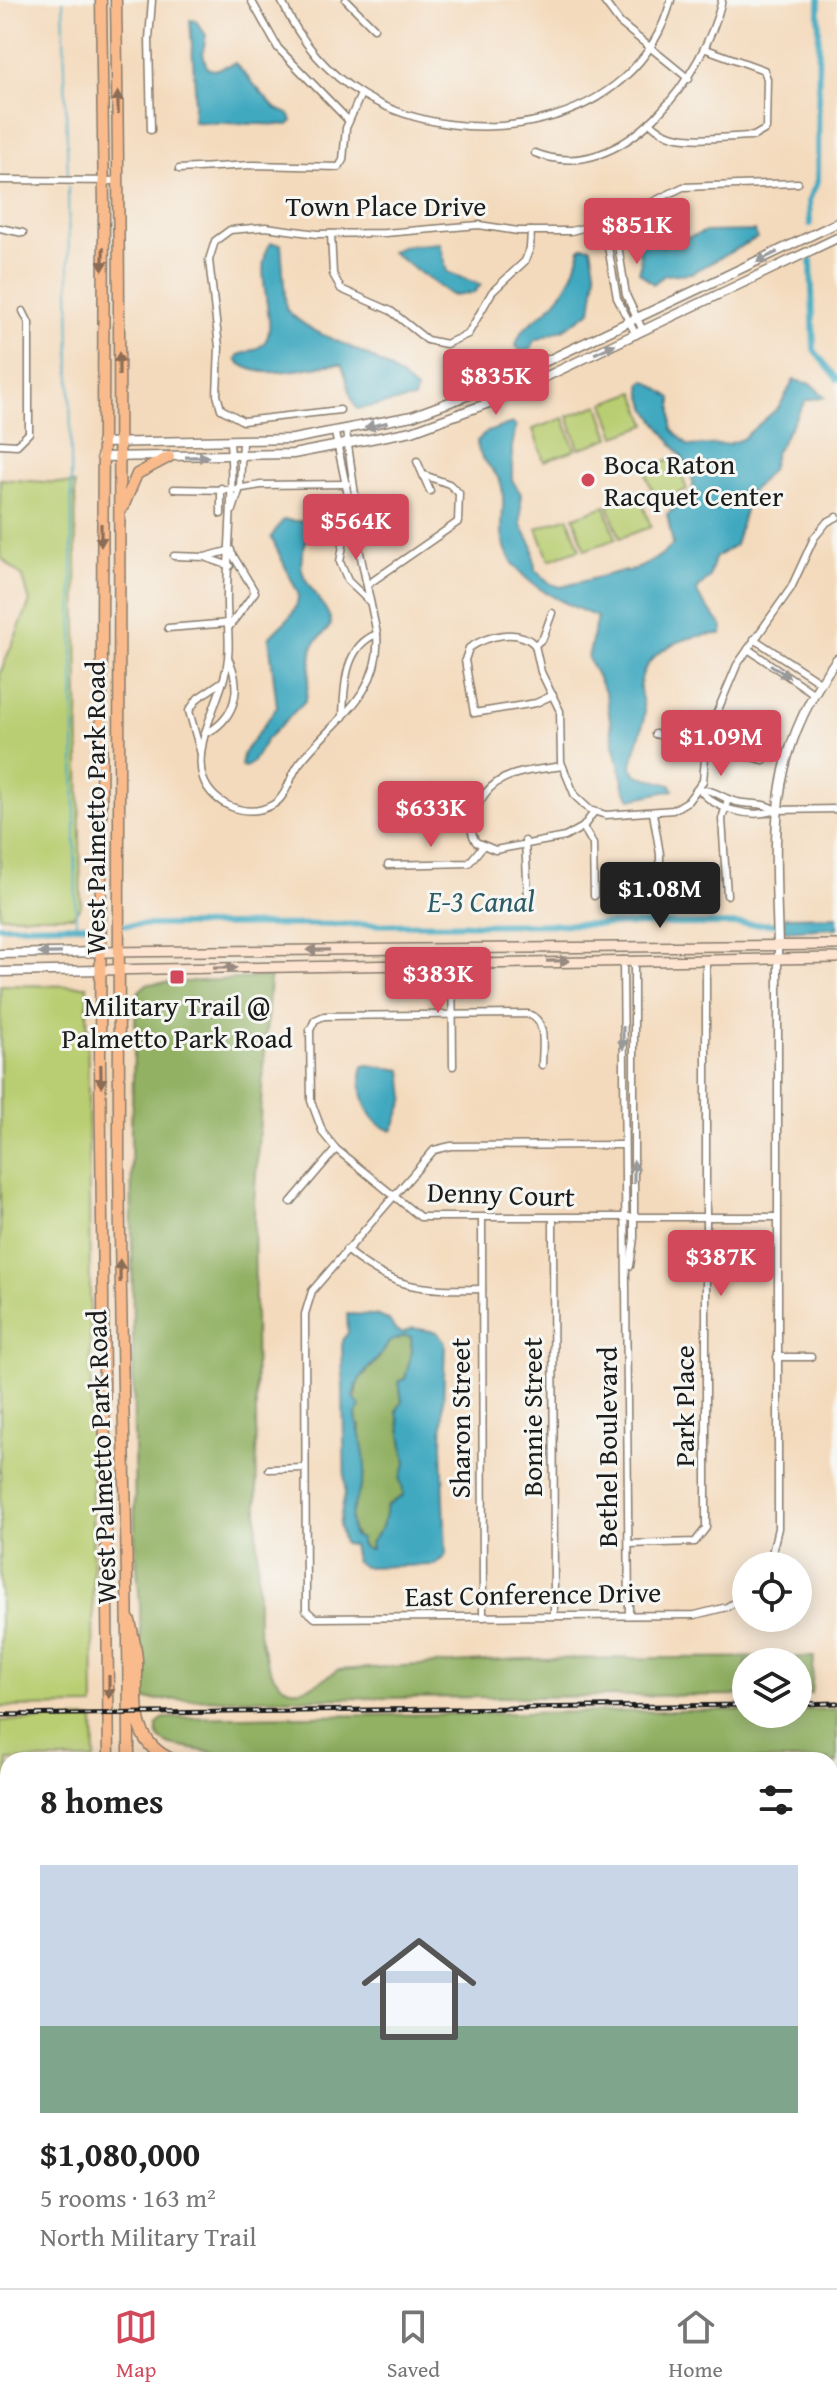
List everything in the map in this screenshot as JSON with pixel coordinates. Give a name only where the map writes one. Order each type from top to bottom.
[{"type":"highway","points":[[129,1621],[136,1655],[137,1725],[150,1746],[159,1752]]},
{"type":"main road","name":"West Palmetto Park Road","points":[[101,0],[104,181],[101,970],[109,1752]]},
{"type":"main road","name":"West Palmetto Park Road","points":[[116,0],[121,1349],[129,1621],[129,1752]]},
{"type":"main road","points":[[119,524],[134,477],[169,457]]},
{"type":"main road","points":[[101,703],[118,703]]},
{"type":"main road","points":[[101,952],[639,947],[778,941],[837,945]]},
{"type":"main road","points":[[623,960],[639,947]]},
{"type":"main road","points":[[101,970],[837,958]]},
{"type":"main road","points":[[105,1349],[121,1349]]},
{"type":"street","points":[[151,130],[149,39],[152,0]]},
{"type":"street","points":[[251,0],[275,44],[349,121]]},
{"type":"street","points":[[281,0],[315,55],[361,94],[413,116],[477,124],[530,122],[574,111],[612,89],[650,49],[671,0]]},
{"type":"street","points":[[346,0],[374,28]]},
{"type":"street","points":[[603,0],[620,23],[689,79]]},
{"type":"street","points":[[535,153],[552,160],[586,156],[624,140],[650,122],[689,79],[706,49],[722,0]]},
{"type":"street","points":[[650,122],[659,132],[673,137],[754,136],[766,129],[767,79],[764,70],[706,49]]},
{"type":"street","points":[[179,169],[252,165],[339,167],[343,160],[344,133],[361,94]]},
{"type":"street","points":[[0,180],[119,181]]},
{"type":"street","name":"Town Place Drive","points":[[340,410],[243,421],[224,412],[217,395],[219,347],[209,276],[214,244],[230,230],[266,227],[331,234],[479,225],[531,231],[573,231],[615,223],[683,187],[798,183]]},
{"type":"street","points":[[615,223],[633,321]]},
{"type":"street","points":[[101,443],[242,442],[335,433],[455,402],[837,223]]},
{"type":"street","points":[[604,224],[617,298],[639,333]]},
{"type":"street","points":[[0,228],[23,233]]},
{"type":"street","points":[[331,234],[332,269],[341,289],[391,311],[427,340],[446,344],[468,334],[492,292],[525,261],[531,231]]},
{"type":"street","points":[[101,457],[242,456],[342,447],[412,431],[469,411],[837,238]]},
{"type":"street","points":[[0,444],[17,445],[29,433],[29,323],[23,311]]},
{"type":"street","points":[[223,681],[198,698],[189,711],[205,783],[216,798],[239,809],[266,808],[279,801],[303,759],[343,719],[369,685],[376,664],[377,634],[355,518],[344,485],[342,447],[346,431]]},
{"type":"street","points":[[335,433],[354,481],[355,518],[347,531],[340,562],[348,581],[370,602]]},
{"type":"street","points":[[201,754],[229,660],[233,510],[230,442]]},
{"type":"street","points":[[233,510],[240,488],[242,442]]},
{"type":"street","points":[[417,461],[430,491]]},
{"type":"street","points":[[367,585],[458,522],[459,493],[449,484],[424,475]]},
{"type":"street","points":[[174,489],[344,485],[354,481]]},
{"type":"street","points":[[221,488],[221,514]]},
{"type":"street","points":[[553,695],[536,703],[474,713],[465,660],[469,648],[504,635],[525,638],[535,645],[541,672],[553,695],[561,720],[562,766],[575,796],[594,812],[611,816],[653,813],[681,806],[699,789],[708,765],[706,745],[719,703],[748,649],[799,575],[814,538],[827,522],[837,517]]},
{"type":"street","points":[[174,556],[205,557],[231,551]]},
{"type":"street","points":[[168,628],[229,625],[255,592],[231,551]]},
{"type":"street","points":[[205,557],[230,566]]},
{"type":"street","points":[[535,645],[543,638],[552,613]]},
{"type":"street","points":[[343,719],[350,661],[368,637],[377,634]]},
{"type":"street","points":[[754,639],[820,682]]},
{"type":"street","points":[[748,649],[813,693]]},
{"type":"street","points":[[772,1552],[778,1528],[776,810],[789,742],[813,693],[837,659]]},
{"type":"street","points":[[207,733],[226,718],[235,702],[235,674],[229,660]]},
{"type":"street","points":[[655,734],[764,760]]},
{"type":"street","points":[[562,766],[512,774],[490,786],[481,798],[471,826],[474,838],[482,847],[495,850],[525,841],[565,837],[583,827],[594,812]]},
{"type":"street","points":[[699,789],[710,789],[728,799],[768,804],[776,810]]},
{"type":"street","points":[[699,789],[706,798],[725,808],[767,813],[776,810],[837,809]]},
{"type":"street","points":[[727,895],[722,819],[728,799]]},
{"type":"street","points":[[653,813],[660,854],[660,896]]},
{"type":"street","points":[[583,827],[593,844],[594,896]]},
{"type":"street","points":[[525,841],[528,897]]},
{"type":"street","points":[[388,865],[469,863],[482,847]]},
{"type":"street","points":[[452,948],[453,1066]]},
{"type":"street","points":[[0,954],[101,952]]},
{"type":"street","name":"Park Place","points":[[629,1544],[695,1542],[705,1534],[706,959]]},
{"type":"street","name":"Bethel Boulevard","points":[[623,960],[629,1615]]},
{"type":"street","name":"Bethel Boulevard","points":[[628,1278],[634,1218],[634,960]]},
{"type":"street","points":[[0,972],[101,970]]},
{"type":"street","points":[[453,1015],[528,1014],[538,1019],[542,1026],[542,1065]]},
{"type":"street","name":"Denny Court","points":[[453,1015],[324,1016],[315,1020],[310,1030],[311,1101],[319,1127],[336,1149],[413,1214],[427,1219],[777,1217]]},
{"type":"street","points":[[269,1469],[305,1468],[306,1308],[312,1291],[429,1153],[446,1147],[623,1145]]},
{"type":"street","points":[[291,1202],[336,1149]]},
{"type":"street","name":"Bonnie Street","points":[[553,1218],[554,1616]]},
{"type":"street","name":"Sharon Street","points":[[482,1219],[483,1617]]},
{"type":"street","points":[[346,1250],[381,1277],[404,1286],[482,1289]]},
{"type":"street","points":[[777,1357],[811,1357]]},
{"type":"street","name":"East Conference Drive","points":[[305,1468],[304,1603],[309,1615],[316,1618],[706,1614],[732,1604]]},
{"type":"green space","points":[[635,392],[647,425],[616,436],[604,403]]},
{"type":"green space","points":[[599,405],[610,438],[579,449],[568,416]]},
{"type":"green space","points":[[564,418],[575,450],[544,461],[533,429]]},
{"type":"green space","points":[[675,457],[687,490],[656,501],[644,469]]},
{"type":"green space","points":[[0,479],[75,484],[81,906],[73,916],[0,916],[0,673],[30,602],[23,577],[0,557]]},
{"type":"green space","points":[[639,494],[651,527],[620,538],[608,505]]},
{"type":"green space","points":[[605,506],[616,539],[585,550],[574,517]]},
{"type":"green space","points":[[568,517],[580,549],[549,560],[537,528]]},
{"type":"green space","points":[[270,977],[254,1203],[258,1627],[267,1662],[281,1684],[291,1689],[303,1689],[337,1670],[519,1659],[732,1658],[732,1695],[141,1700],[140,1605],[135,1541],[131,1129],[136,1003],[139,991],[147,984]]},
{"type":"green space","points":[[0,985],[87,986],[94,1706],[0,1707]]},
{"type":"green space","points":[[411,1336],[412,1351],[405,1379],[399,1381],[402,1402],[397,1410],[406,1463],[404,1495],[387,1506],[382,1527],[370,1543],[371,1550],[357,1539],[350,1521],[365,1469],[360,1425],[357,1424],[356,1391],[358,1382],[389,1342]]},
{"type":"green space","points":[[837,1709],[837,1752],[208,1752],[170,1745],[164,1741],[159,1737],[157,1725],[164,1718],[732,1710],[732,1728],[812,1728],[812,1710]]},
{"type":"green space","points":[[94,1719],[95,1752],[0,1752],[0,1721]]},
{"type":"water","points":[[190,20],[196,21],[206,35],[203,53],[207,68],[214,70],[235,63],[275,108],[290,115],[292,121],[289,125],[193,122],[195,87]]},
{"type":"water","points":[[637,228],[646,230],[657,244],[663,246],[704,232],[755,231],[757,238],[692,273],[665,275],[653,284],[639,272]]},
{"type":"water","points":[[271,243],[281,244],[286,309],[308,327],[393,372],[416,390],[414,399],[357,409],[341,364],[272,372],[246,367],[236,360],[239,355],[262,345],[268,337],[263,269]]},
{"type":"water","points":[[440,243],[447,272],[481,285],[473,293],[451,295],[391,252],[403,246]]},
{"type":"water","points":[[591,247],[596,275],[591,311],[564,329],[534,341],[531,350],[520,351],[516,346],[520,334],[560,296],[573,273],[580,248]]},
{"type":"water","points":[[794,380],[811,384],[825,397],[806,400],[775,453],[771,470],[750,493],[735,545],[715,558],[709,578],[697,590],[723,627],[722,634],[683,640],[670,646],[649,663],[643,674],[640,687],[644,718],[632,767],[637,775],[671,785],[674,790],[631,799],[625,790],[606,694],[588,658],[597,617],[552,596],[514,565],[506,551],[502,534],[501,484],[480,453],[477,441],[487,432],[512,423],[516,426],[512,447],[512,480],[521,494],[521,525],[533,547],[535,570],[551,584],[561,587],[641,567],[673,544],[667,514],[688,499],[693,487],[691,473],[649,411],[642,396],[642,382],[647,381],[672,398],[672,429],[689,446],[728,444],[742,439],[779,407]]},
{"type":"water","points":[[283,520],[311,522],[302,570],[327,612],[331,625],[313,645],[306,700],[266,740],[252,763],[245,767],[241,766],[243,754],[277,707],[269,638],[293,613],[298,601],[298,593],[271,537]]},
{"type":"water","points":[[837,916],[837,928],[784,931],[784,917]]},
{"type":"water","points":[[363,1066],[402,1070],[405,1098],[393,1130],[376,1122],[366,1105],[361,1075]]},
{"type":"water","points":[[347,1314],[375,1315],[389,1320],[395,1330],[402,1333],[413,1328],[437,1332],[445,1343],[442,1445],[446,1555],[435,1565],[363,1567],[355,1561],[352,1545],[344,1544],[339,1525],[345,1493],[342,1340],[348,1333]],"holes":[[[404,1336],[411,1337],[412,1351],[405,1379],[399,1381],[402,1402],[397,1410],[406,1463],[400,1479],[404,1495],[387,1506],[382,1527],[370,1543],[371,1549],[366,1549],[360,1544],[361,1539],[353,1536],[351,1527],[352,1512],[365,1467],[356,1415],[361,1407],[353,1397],[359,1380],[389,1342]]]},
{"type":"waterway","points":[[63,0],[68,176]]},
{"type":"waterway","points":[[810,224],[809,200],[818,180],[819,0]]},
{"type":"waterway","points":[[68,186],[76,925]]},
{"type":"waterway","points":[[811,261],[814,350],[837,379]]},
{"type":"waterway","name":"E-3 Canal","points":[[125,925],[781,924]]},
{"type":"waterway","name":"E-3 Canal","points":[[0,926],[87,925]]},
{"type":"railway","points":[[812,1704],[837,1703]]},
{"type":"railway","points":[[0,1715],[732,1705]]},
{"type":"place","name":"Boca Raton Racquet Center","points":[[588,480]]},
{"type":"place","name":"Military Trail @ Palmetto Park Road","points":[[177,977]]}]
